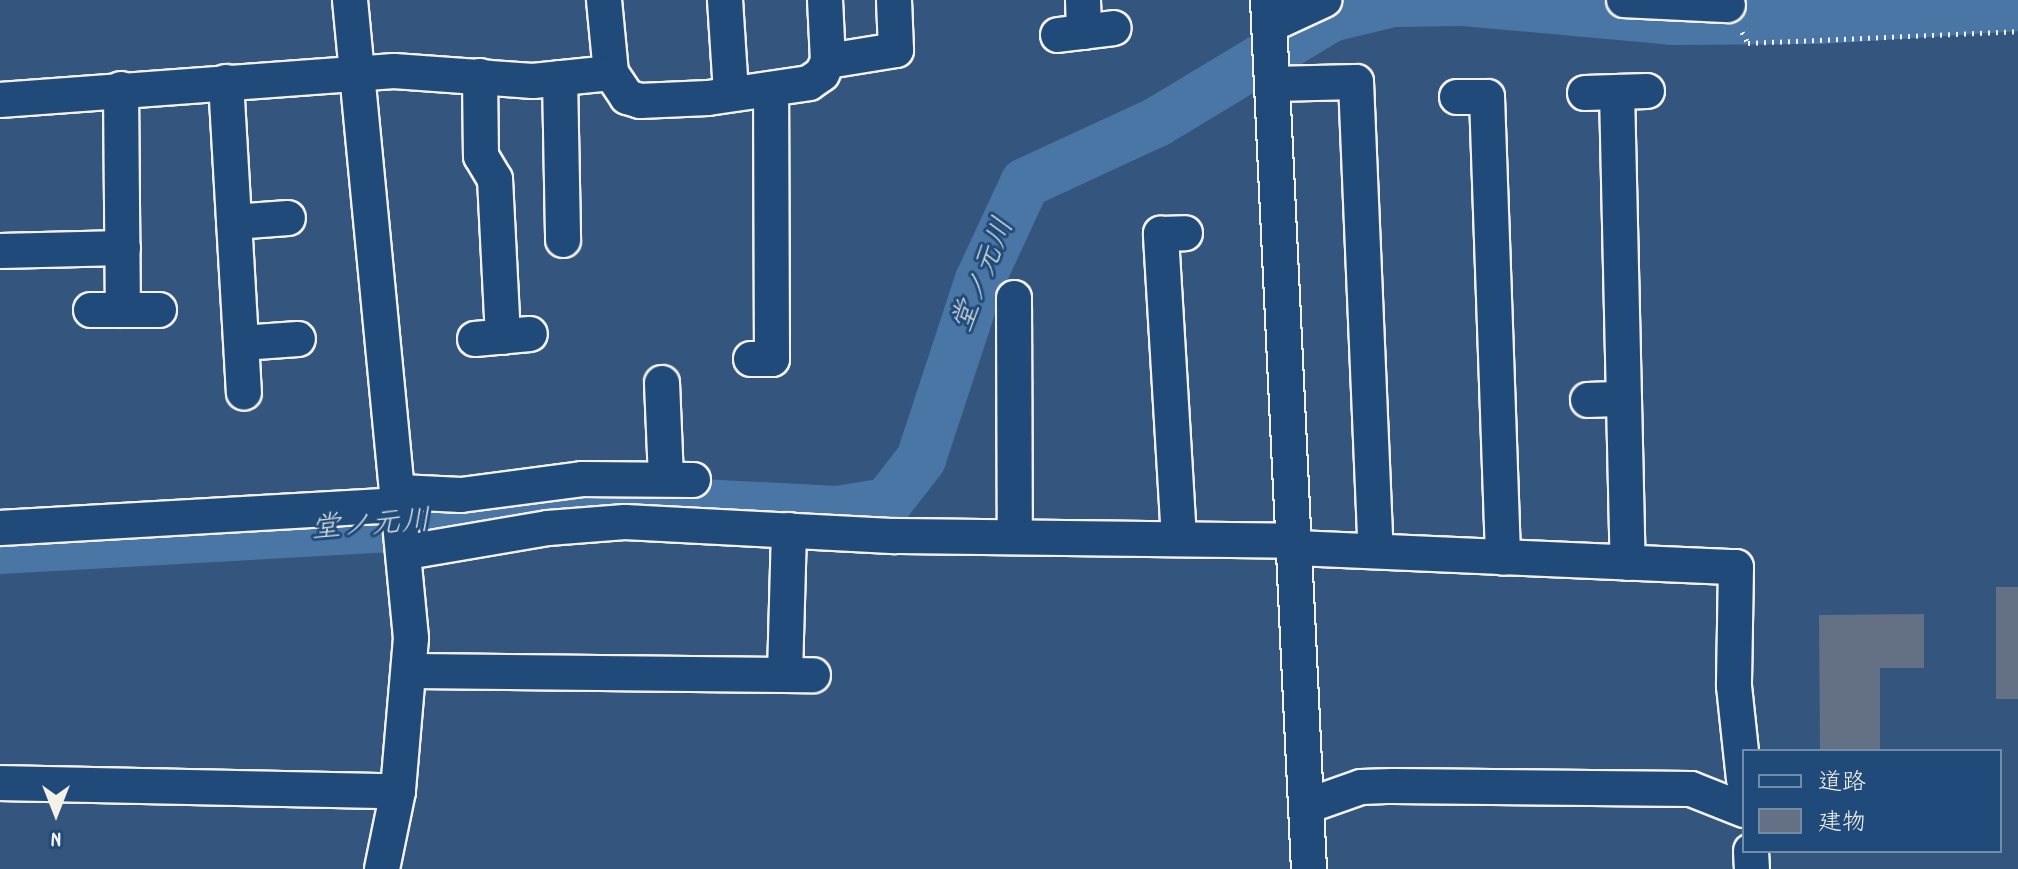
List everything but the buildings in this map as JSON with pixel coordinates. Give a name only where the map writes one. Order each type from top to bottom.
[{"type":"street","points":[[350,0],[403,522],[409,671],[398,791],[382,869]]},
{"type":"street","points":[[604,0],[611,73],[627,97],[640,101],[731,94],[809,83],[828,61],[896,50],[894,0]]},
{"type":"street","points":[[725,0],[731,94]]},
{"type":"street","points":[[825,0],[828,61]]},
{"type":"street","points":[[1309,869],[1310,805],[1269,12],[1324,0]]},
{"type":"street","points":[[1624,0],[1728,5]]},
{"type":"street","points":[[0,100],[394,71],[560,78],[611,73]]},
{"type":"street","points":[[480,76],[481,156],[495,179],[503,337]]},
{"type":"street","points":[[560,78],[563,240]]},
{"type":"street","points":[[226,82],[244,392]]},
{"type":"street","points":[[1273,84],[1356,82],[1376,550]]},
{"type":"street","points":[[121,89],[123,248],[107,310],[159,310]]},
{"type":"street","points":[[751,359],[772,359],[771,89]]},
{"type":"street","points":[[1616,92],[1606,255],[1624,399],[1628,563]]},
{"type":"street","points":[[1457,97],[1487,97],[1482,251],[1483,418],[1503,558]]},
{"type":"street","points":[[234,222],[288,218]]},
{"type":"street","points":[[1179,539],[1161,234],[1185,233]]},
{"type":"street","points":[[0,251],[123,248]]},
{"type":"street","points":[[1014,298],[1015,537]]},
{"type":"street","points":[[242,343],[298,339]]},
{"type":"street","points":[[403,522],[461,495],[524,472],[582,479],[680,480],[662,383]]},
{"type":"street","points":[[1588,400],[1624,399]]},
{"type":"street","points":[[0,528],[403,522],[585,523],[1015,537],[1179,539],[1503,558],[1736,567],[1734,686],[1742,760]]},
{"type":"street","points":[[409,671],[799,675],[789,530]]},
{"type":"street","points":[[0,783],[398,791]]},
{"type":"street","points":[[1310,805],[1361,787],[1393,786],[1691,789],[1742,809]]},
{"type":"path","points":[[1744,36],[1748,43],[2018,31]]},
{"type":"waterway","name":"堂ノ元川","points":[[0,549],[427,525],[621,500],[837,511],[887,503],[921,459],[980,280],[1025,183],[1157,122],[1331,17],[1393,2],[1464,1],[1672,20],[1819,19],[2018,6]]}]
